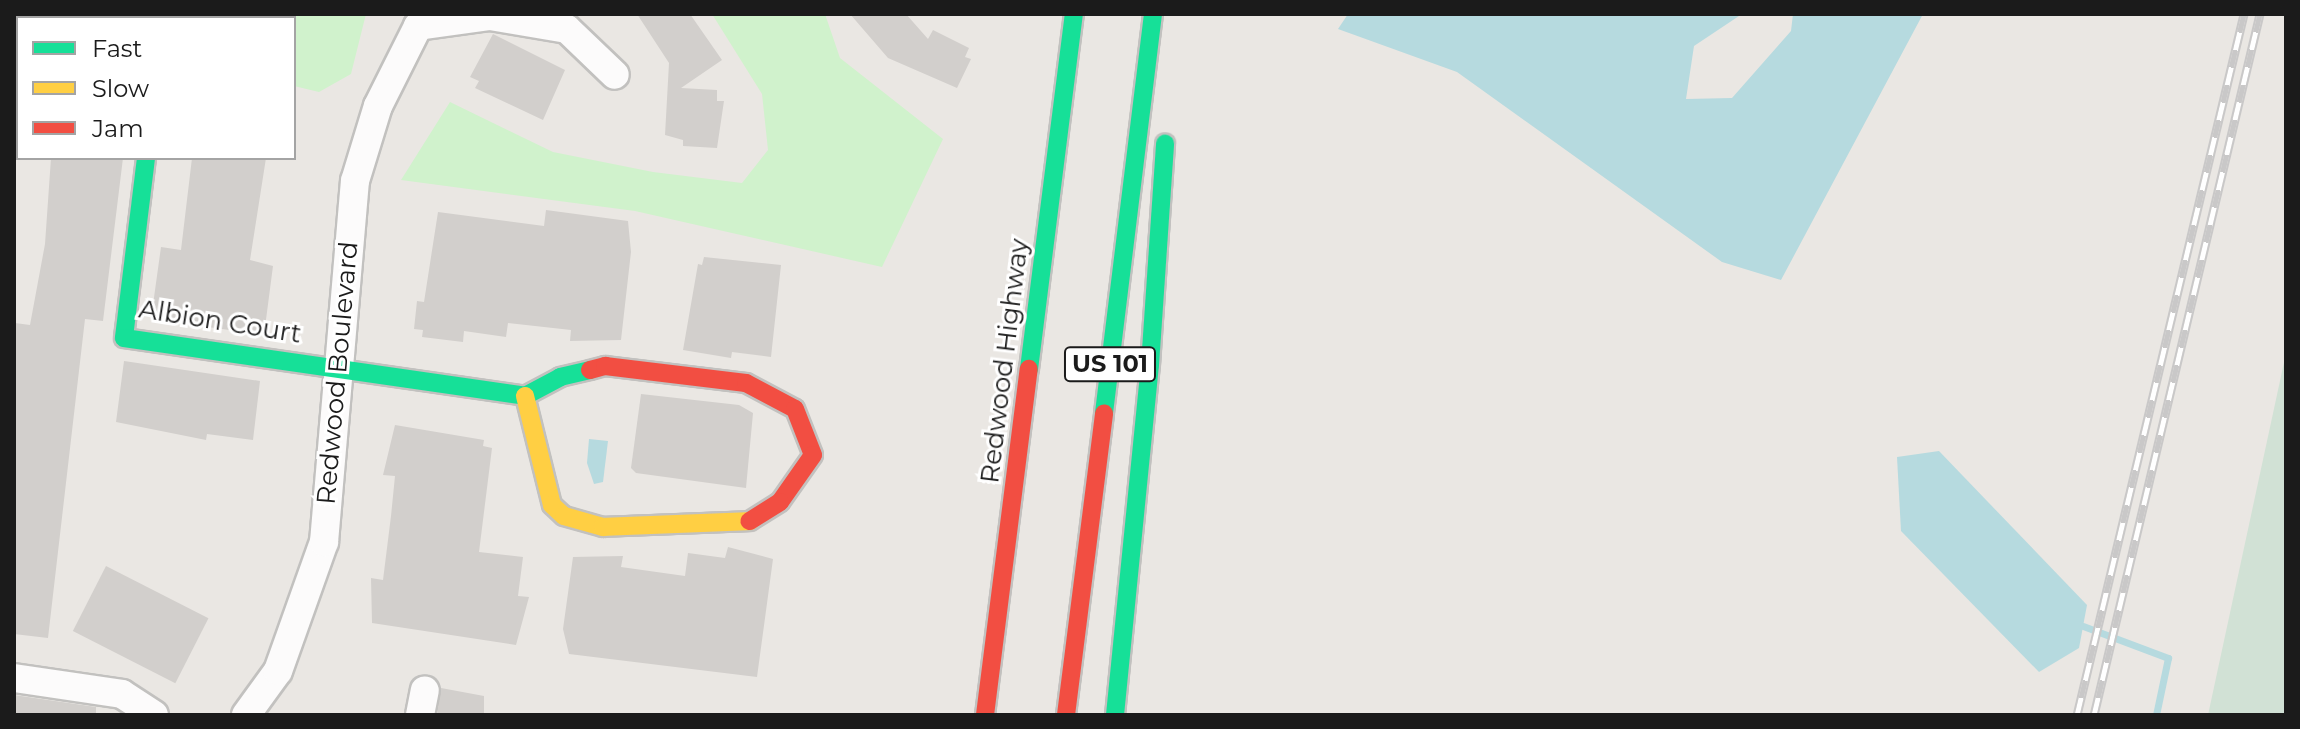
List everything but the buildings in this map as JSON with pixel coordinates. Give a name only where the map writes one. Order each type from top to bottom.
[{"type":"main road","name":"Redwood Highway","points":[[985,715],[1074,14]]},
{"type":"main road","name":"US 101","points":[[1066,715],[1153,14]]},
{"type":"main road","points":[[1115,715],[1150,365],[1166,123]]},
{"type":"main road","name":"Albion Court","points":[[146,160],[124,338],[338,367]]},
{"type":"main road","points":[[338,367],[525,396],[560,377],[605,366],[746,383],[795,409],[813,455],[780,502],[746,524],[603,527],[564,516],[552,505],[525,396]]},
{"type":"street","name":"Redwood Boulevard","points":[[246,715],[278,671],[324,542],[355,181],[378,106],[418,26],[490,16],[567,29],[615,75]]},
{"type":"street","points":[[14,678],[122,694],[154,715]]},
{"type":"green space","points":[[77,14],[366,14],[351,74],[319,92],[296,86],[296,16]]},
{"type":"green space","points":[[712,14],[825,14],[840,58],[943,139],[882,267],[635,211],[401,180],[450,102],[553,152],[653,172],[742,183],[768,150],[762,94]]},
{"type":"green space","points":[[2286,353],[2286,715],[2208,715]]},
{"type":"water","points":[[1348,14],[1742,14],[1694,46],[1686,99],[1732,98],[1791,31],[1793,14],[1923,14],[1781,280],[1722,262],[1457,72],[1338,29]]},
{"type":"water","points":[[589,439],[608,441],[603,482],[594,484],[587,463]]},
{"type":"water","points":[[1939,451],[2087,605],[2079,648],[2039,672],[1901,531],[1897,457]]},
{"type":"waterway","points":[[2083,626],[2168,658],[2156,715]]},
{"type":"railway","points":[[2077,715],[2244,14]]},
{"type":"railway","points":[[2094,715],[2260,14]]},
{"type":"traffic: fast","points":[[1029,369],[1074,14]]},
{"type":"traffic: fast","points":[[1104,413],[1153,14]]},
{"type":"traffic: fast","points":[[1115,715],[1150,365],[1165,144]]},
{"type":"traffic: fast","points":[[146,160],[124,338],[525,396],[560,377],[590,370]]},
{"type":"traffic: slow","points":[[525,396],[552,505],[564,516],[603,527],[750,521]]},
{"type":"traffic: jam","points":[[590,370],[605,366],[746,383],[795,409],[813,455],[780,502],[750,521]]},
{"type":"traffic: jam","points":[[985,715],[1029,369]]},
{"type":"traffic: jam","points":[[1066,715],[1104,413]]}]
